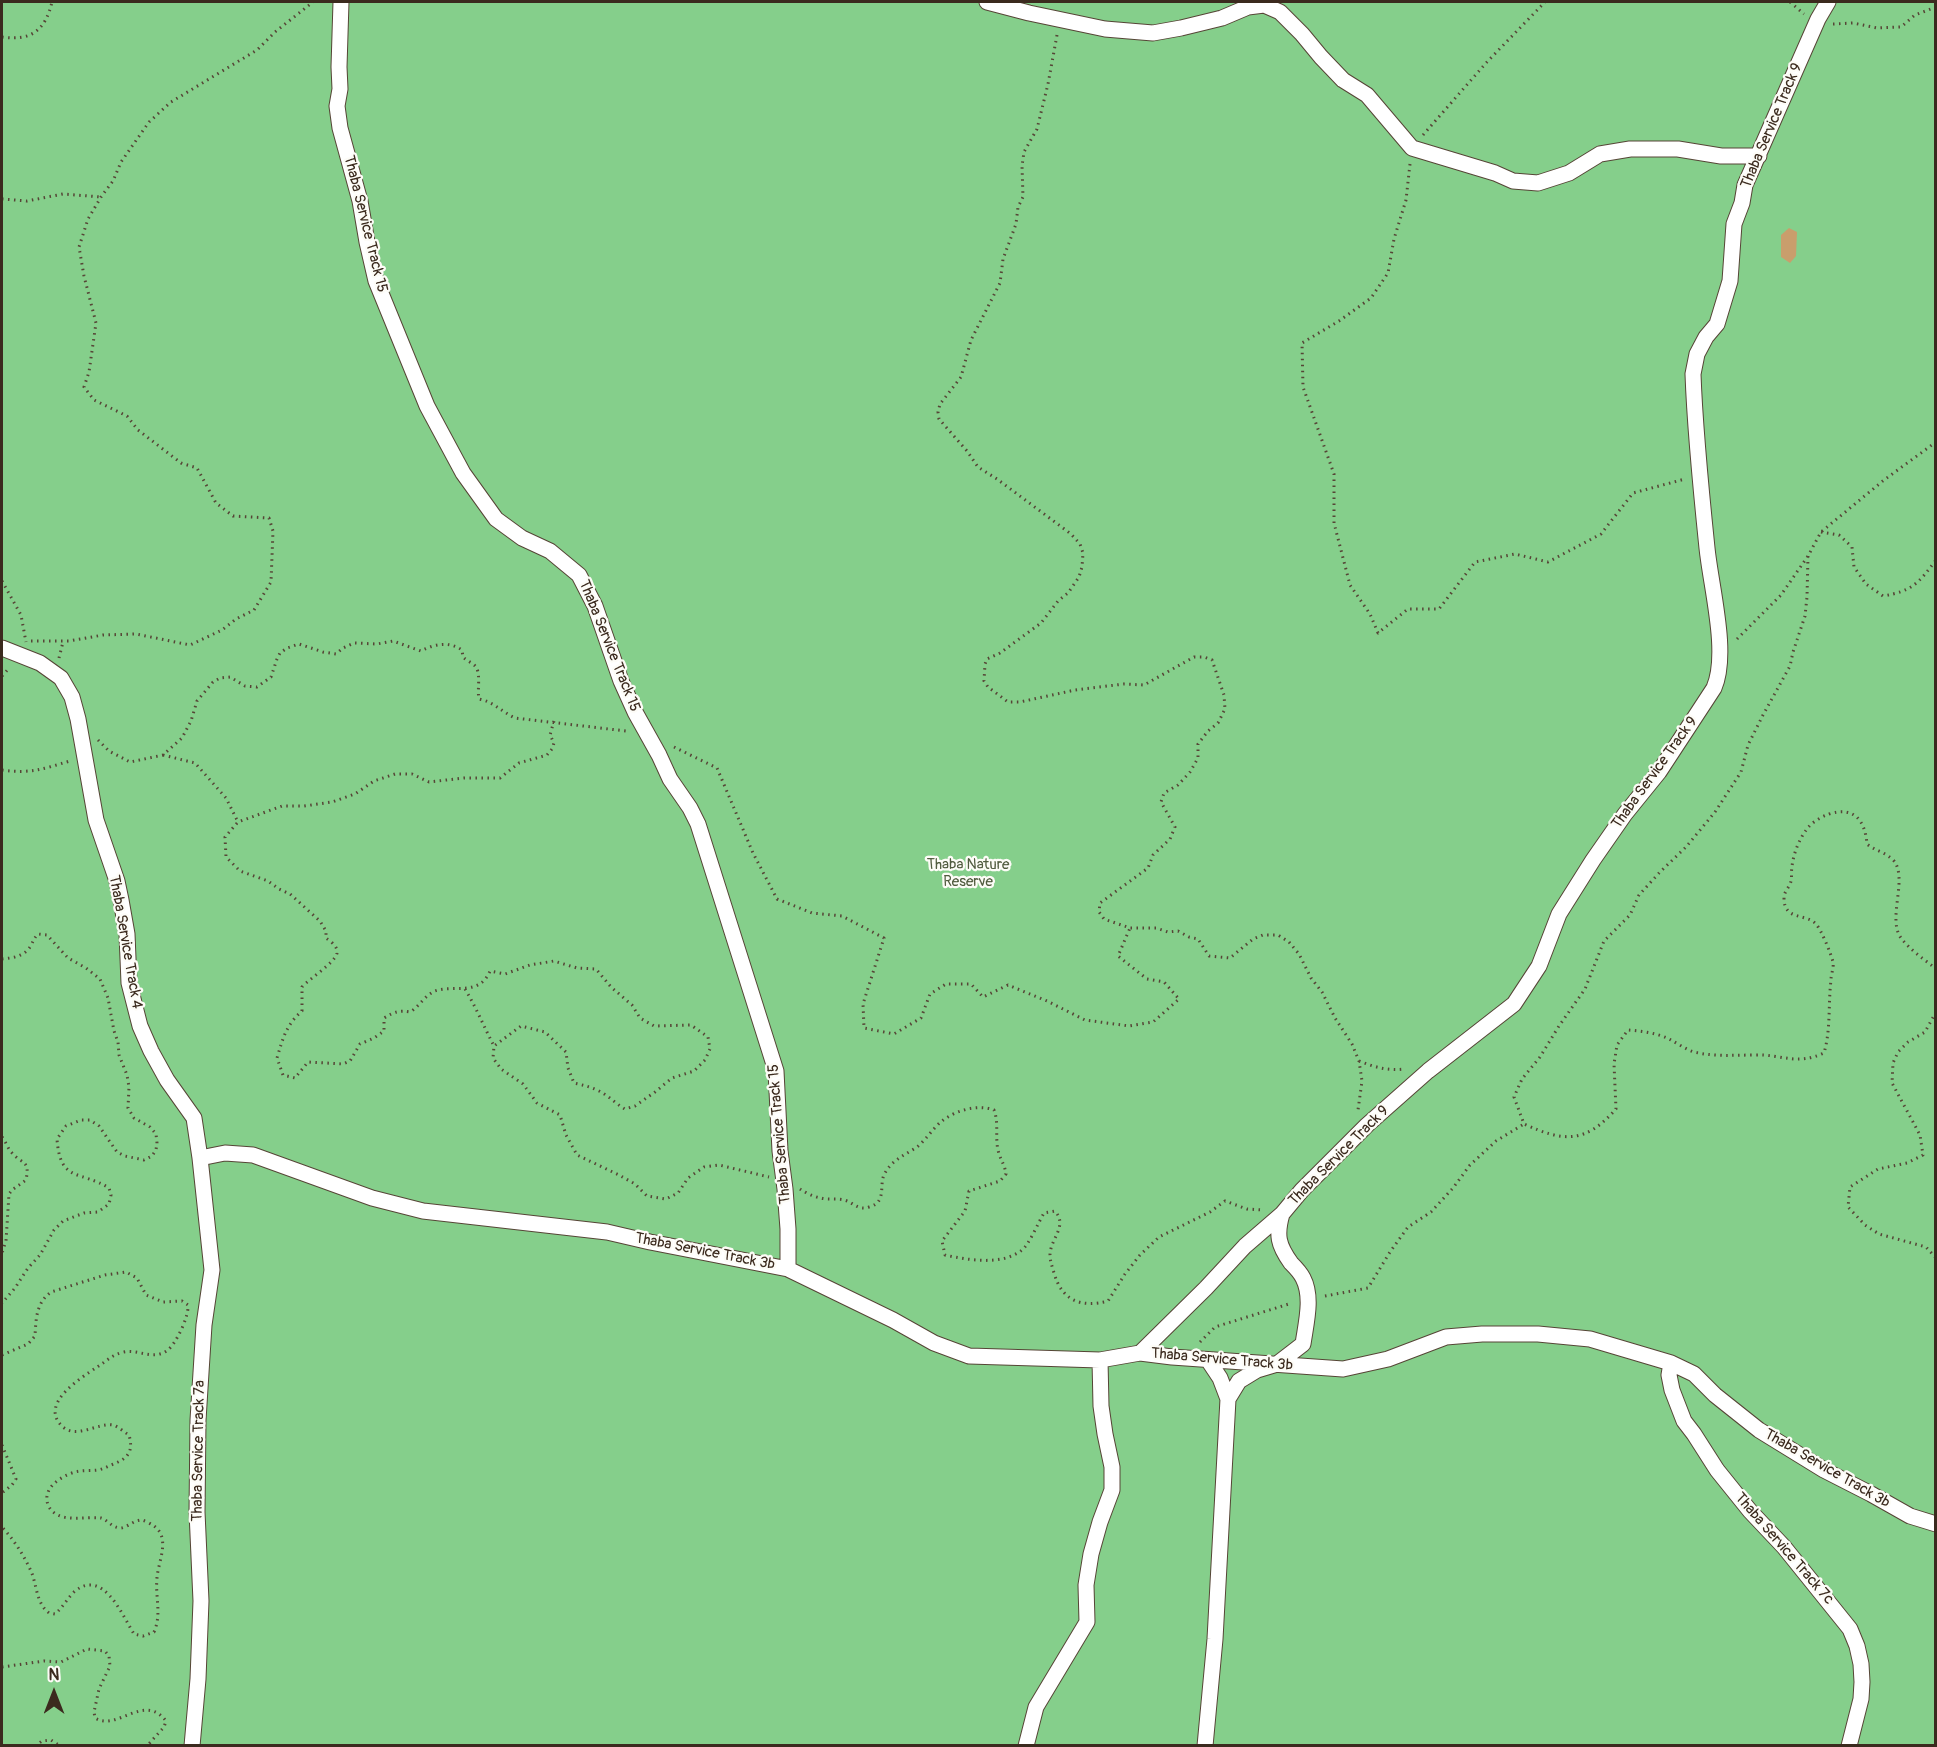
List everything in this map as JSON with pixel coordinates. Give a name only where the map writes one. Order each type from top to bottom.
[{"type":"street","name":"Thaba Service Track 15","points":[[341,2],[340,88],[337,106],[340,128],[360,201],[376,280],[428,406],[463,473],[496,519],[522,538],[550,551],[579,574],[595,606],[621,681],[670,780],[690,808],[698,824],[776,1071],[780,1151],[788,1229],[788,1269]]},
{"type":"street","points":[[987,2],[1106,29],[1153,33],[1222,18],[1264,4],[1280,12],[1343,80],[1367,95],[1412,148],[1495,173],[1513,182],[1538,183],[1569,173],[1600,154],[1630,149],[1678,149],[1721,156],[1759,156]]},
{"type":"street","name":"Thaba Service Track 9","points":[[1140,1353],[1245,1246],[1282,1214],[1302,1190],[1356,1136],[1428,1071],[1514,1004],[1539,966],[1559,914],[1593,860],[1625,814],[1659,772],[1714,688],[1718,678],[1721,653],[1707,549],[1693,374],[1697,354],[1706,337],[1717,324],[1724,303],[1730,281],[1734,224],[1742,203],[1745,185],[1818,19],[1828,2]]},
{"type":"street","name":"Thaba Service Track 4","points":[[2,648],[40,663],[61,678],[72,697],[96,820],[117,881],[121,900],[127,934],[129,983],[140,1026],[167,1080],[194,1118],[200,1158]]},
{"type":"street","name":"Thaba Service Track 3b","points":[[200,1158],[225,1154],[253,1155],[372,1198],[423,1211],[607,1232],[788,1269],[893,1320],[934,1343],[969,1356],[1100,1360],[1140,1353],[1343,1369],[1388,1359],[1446,1337],[1482,1334],[1538,1334],[1590,1339],[1671,1363],[1694,1374],[1715,1395],[1759,1430],[1824,1470],[1910,1516],[1935,1524]]},
{"type":"street","name":"Thaba Service Track 7a","points":[[192,1746],[198,1679],[201,1601],[196,1512],[198,1420],[204,1325],[212,1270],[200,1158]]},
{"type":"street","points":[[1228,1399],[1239,1381],[1257,1370],[1277,1364],[1303,1344],[1308,1316],[1307,1298],[1303,1277],[1280,1245],[1277,1230],[1282,1214]]},
{"type":"street","points":[[1026,1746],[1036,1707],[1087,1622],[1086,1585],[1091,1554],[1112,1490],[1112,1467],[1101,1406],[1100,1360]]},
{"type":"street","points":[[1205,1746],[1215,1639],[1228,1399],[1220,1378],[1208,1360]]},
{"type":"street","name":"Thaba Service Track 7c","points":[[1671,1363],[1672,1390],[1684,1421],[1716,1470],[1784,1547],[1850,1629],[1857,1646],[1862,1682],[1861,1699],[1849,1746]]},
{"type":"path","points":[[2,37],[19,39],[39,30],[49,15],[52,2]]},
{"type":"path","points":[[27,640],[69,641],[104,635],[136,634],[190,645],[222,630],[236,619],[254,610],[271,582],[273,531],[269,518],[233,516],[216,503],[197,468],[181,463],[138,430],[127,416],[94,400],[84,387],[89,372],[96,323],[79,247],[88,219],[100,197],[149,122],[189,90],[257,50],[275,32],[313,2]]},
{"type":"path","points":[[1545,2],[1486,63],[1412,148],[1406,200],[1394,239],[1388,273],[1371,298],[1302,343],[1303,387],[1334,474],[1334,523],[1350,585],[1370,614],[1378,633],[1408,609],[1439,609],[1475,562],[1515,555],[1548,562],[1601,534],[1633,494],[1681,479],[1701,478]]},
{"type":"path","points":[[1818,19],[1832,24],[1853,22],[1877,28],[1901,27],[1915,15],[1935,7]]},
{"type":"path","points":[[1066,21],[1057,35],[1037,129],[1024,152],[1023,197],[1017,207],[1016,224],[1003,259],[1000,283],[971,339],[961,377],[940,404],[938,412],[939,419],[978,467],[1071,534],[1080,544],[1083,553],[1082,567],[1079,577],[1041,623],[1000,653],[987,659],[984,681],[988,687],[1008,702],[1020,702],[1075,690],[1124,684],[1144,685],[1194,657],[1212,660],[1224,695],[1225,709],[1218,723],[1198,744],[1198,758],[1190,772],[1178,785],[1164,793],[1161,802],[1175,827],[1170,839],[1153,855],[1148,868],[1100,903],[1099,912],[1104,919],[1130,928],[1178,931],[1198,939],[1209,956],[1218,958],[1230,958],[1253,939],[1263,935],[1278,936],[1289,942],[1322,992],[1352,1044],[1359,1061],[1362,1081],[1356,1136]]},
{"type":"path","points":[[2,199],[27,201],[63,194],[100,197]]},
{"type":"path","points":[[1720,666],[1737,639],[1781,595],[1808,556],[1821,532],[1935,442]]},
{"type":"path","points":[[1821,532],[1839,535],[1852,547],[1854,567],[1866,584],[1883,596],[1901,593],[1919,582],[1935,560]]},
{"type":"path","points":[[1808,556],[1805,616],[1792,651],[1790,666],[1748,745],[1741,772],[1715,812],[1686,847],[1640,894],[1630,915],[1604,941],[1586,989],[1540,1057],[1522,1079],[1514,1097],[1524,1124],[1548,1135],[1584,1136],[1605,1122],[1616,1110],[1614,1064],[1617,1046],[1628,1030],[1666,1038],[1692,1051],[1719,1056],[1757,1054],[1794,1060],[1810,1059],[1824,1053],[1828,1038],[1833,964],[1816,925],[1810,920],[1794,916],[1785,907],[1784,899],[1785,892],[1791,884],[1792,866],[1808,828],[1822,816],[1841,810],[1856,815],[1862,822],[1867,844],[1894,861],[1898,871],[1896,928],[1900,937],[1935,969]]},
{"type":"path","points":[[2,581],[21,615],[27,640],[22,656]]},
{"type":"path","points":[[163,755],[182,738],[191,721],[197,701],[213,682],[220,678],[230,677],[245,686],[257,687],[271,677],[280,653],[287,648],[299,644],[336,654],[354,643],[377,644],[393,641],[421,651],[430,646],[444,644],[456,646],[462,650],[463,657],[478,671],[479,699],[488,701],[515,718],[647,734],[717,768],[753,853],[777,899],[812,913],[842,916],[884,938],[863,1004],[864,1028],[894,1034],[921,1018],[930,994],[946,984],[971,984],[984,997],[1008,985],[1085,1020],[1129,1026],[1153,1022],[1179,999],[1164,982],[1147,980],[1118,956],[1130,928]]},
{"type":"path","points":[[78,719],[109,752],[130,762],[163,755],[195,763],[226,798],[238,822]]},
{"type":"path","points":[[494,1046],[521,1026],[545,1032],[566,1052],[568,1068],[574,1083],[602,1092],[626,1109],[635,1106],[672,1078],[694,1071],[705,1060],[710,1049],[708,1037],[691,1025],[654,1026],[640,1018],[632,1005],[611,987],[596,969],[577,968],[554,961],[530,965],[505,974],[490,971],[487,979],[478,984],[465,988],[437,990],[410,1012],[399,1010],[384,1018],[384,1031],[360,1044],[350,1061],[343,1064],[308,1062],[295,1078],[283,1075],[276,1058],[292,1020],[302,1011],[302,987],[332,961],[337,953],[336,947],[326,938],[326,931],[320,921],[290,894],[268,881],[240,871],[226,857],[225,837],[238,822],[282,806],[332,802],[355,794],[374,781],[395,774],[412,774],[429,782],[464,778],[500,778],[519,763],[547,755],[554,743],[550,735],[554,721]]},
{"type":"path","points":[[2,770],[21,773],[45,769],[84,756],[109,752]]},
{"type":"path","points":[[2,959],[14,958],[23,954],[38,934],[47,935],[68,958],[100,979],[108,998],[119,1055],[127,1075],[128,1108],[134,1118],[150,1127],[156,1134],[157,1143],[152,1156],[144,1160],[135,1159],[117,1152],[99,1126],[90,1120],[81,1120],[66,1126],[57,1139],[60,1161],[67,1170],[109,1188],[111,1195],[109,1204],[98,1212],[84,1213],[63,1221],[54,1230],[40,1256],[2,1303]]},
{"type":"path","points":[[465,988],[494,1046],[493,1058],[501,1069],[523,1084],[537,1103],[560,1115],[566,1135],[577,1155],[635,1184],[647,1196],[666,1198],[678,1193],[688,1179],[704,1167],[719,1165],[783,1180],[822,1199],[846,1200],[854,1206],[869,1207],[880,1200],[883,1191],[881,1180],[885,1172],[903,1154],[919,1145],[943,1120],[954,1113],[985,1107],[994,1110],[997,1118],[998,1150],[1006,1174],[1000,1181],[969,1191],[965,1211],[942,1241],[945,1255],[969,1260],[999,1259],[1012,1255],[1022,1250],[1028,1243],[1044,1213],[1055,1211],[1060,1228],[1051,1246],[1050,1258],[1061,1291],[1072,1300],[1092,1305],[1108,1301],[1140,1255],[1160,1237],[1210,1212],[1225,1201],[1247,1209],[1282,1214]]},
{"type":"path","points":[[1935,989],[1935,997]]},
{"type":"path","points":[[1935,1012],[1925,1032],[1908,1042],[1898,1052],[1893,1063],[1892,1083],[1920,1135],[1923,1155],[1907,1162],[1878,1169],[1851,1187],[1848,1207],[1865,1225],[1879,1234],[1926,1247],[1935,1258]]},
{"type":"path","points":[[1359,1061],[1393,1071],[1404,1069]]},
{"type":"path","points":[[1185,1358],[1215,1327],[1307,1298],[1368,1288],[1408,1227],[1431,1212],[1470,1165],[1496,1141],[1524,1124]]},
{"type":"path","points":[[2,1137],[13,1155],[26,1163],[28,1168],[26,1180],[9,1194],[6,1241],[2,1253]]},
{"type":"path","points":[[2,1355],[28,1344],[35,1336],[35,1319],[44,1297],[51,1292],[105,1275],[126,1272],[137,1278],[146,1295],[163,1302],[182,1301],[188,1305],[182,1328],[168,1350],[150,1355],[127,1351],[109,1356],[63,1393],[55,1416],[67,1430],[86,1430],[114,1425],[129,1435],[132,1444],[122,1461],[101,1470],[74,1472],[54,1483],[48,1490],[47,1499],[50,1508],[56,1514],[67,1518],[102,1518],[116,1528],[124,1528],[135,1521],[143,1520],[157,1528],[163,1546],[156,1581],[160,1614],[154,1632],[143,1636],[134,1634],[112,1598],[98,1586],[85,1586],[75,1592],[55,1614],[49,1613],[39,1602],[34,1579],[21,1552],[2,1527]]},
{"type":"path","points":[[2,1445],[16,1479],[2,1492]]},
{"type":"path","points":[[2,1667],[44,1661],[61,1662],[87,1649],[105,1651],[109,1656],[110,1666],[99,1689],[94,1712],[95,1718],[106,1722],[132,1712],[153,1710],[166,1721],[164,1727],[147,1746]]},
{"type":"path","points":[[35,1746],[42,1741],[51,1740],[60,1746]]},
{"type":"green space","name":"Thaba Nature Reserve","points":[[2,2],[1935,2],[1935,1745],[2,1745]]},
{"type":"building","points":[[1789,228],[1797,232],[1796,256],[1790,263],[1781,257],[1781,235]]}]
